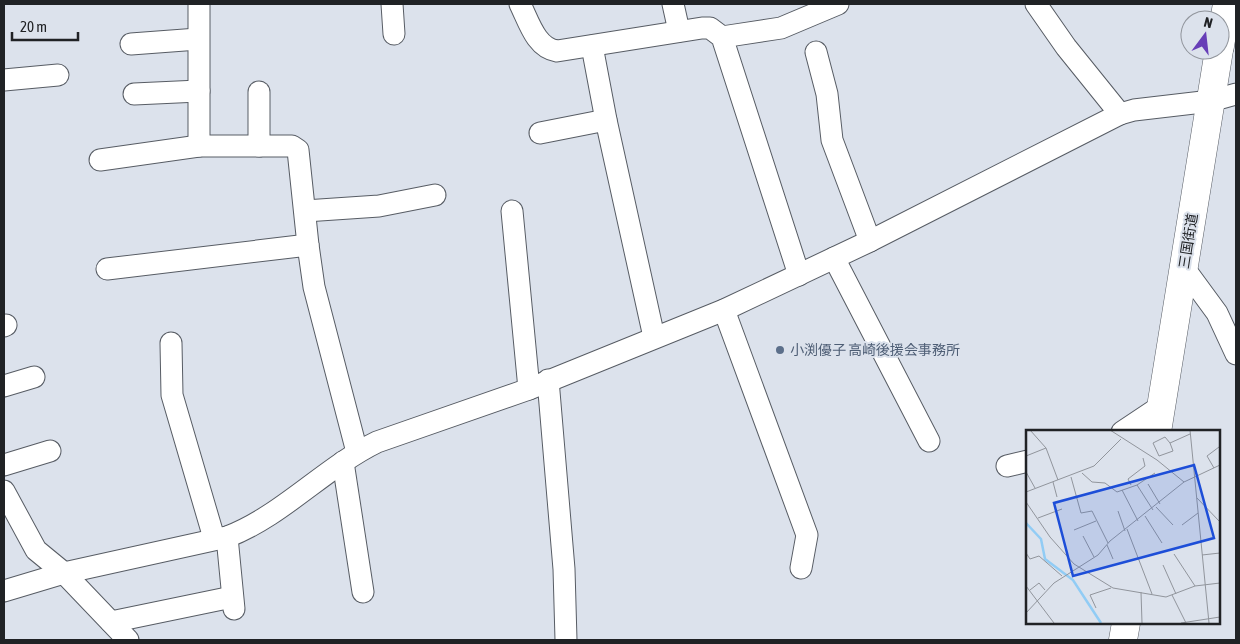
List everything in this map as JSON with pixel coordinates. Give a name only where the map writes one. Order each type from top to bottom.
[{"type":"main road","name":"三国街道","points":[[1159,419],[1184,268],[1224,97],[1221,60]]},
{"type":"main road","points":[[1123,640],[1126,624]]},
{"type":"street","points":[[199,4],[199,146]]},
{"type":"street","points":[[392,4],[394,34]]},
{"type":"street","points":[[520,4],[540,44],[548,50],[557,52],[679,31],[710,28],[722,37],[799,275]]},
{"type":"street","points":[[673,4],[679,31]]},
{"type":"street","points":[[722,37],[781,28],[838,4]]},
{"type":"street","points":[[1036,4],[1066,47],[1120,114]]},
{"type":"street","points":[[131,44],[198,39]]},
{"type":"street","points":[[592,46],[606,120],[654,337]]},
{"type":"street","points":[[816,52],[827,94],[832,140],[870,241]]},
{"type":"street","points":[[4,80],[58,75]]},
{"type":"street","points":[[134,94],[198,91]]},
{"type":"street","points":[[259,92],[259,146]]},
{"type":"street","points":[[4,591],[64,574],[248,529],[350,457],[377,442],[529,389],[724,310],[870,241],[1120,114],[1134,110],[1224,97]]},
{"type":"street","points":[[540,132],[606,120]]},
{"type":"street","points":[[100,160],[199,146],[292,146],[298,150],[314,287],[350,457],[363,592]]},
{"type":"street","points":[[305,211],[379,206],[435,195]]},
{"type":"street","points":[[512,211],[529,389]]},
{"type":"street","points":[[106,269],[308,245]]},
{"type":"street","points":[[834,258],[929,442]]},
{"type":"street","points":[[1184,268],[1217,313],[1236,354]]},
{"type":"street","points":[[724,310],[807,535],[801,568]]},
{"type":"street","points":[[111,622],[233,603],[220,537],[172,395],[171,343]]},
{"type":"street","points":[[4,386],[34,377]]},
{"type":"street","points":[[548,380],[564,569],[566,640]]},
{"type":"street","points":[[1128,430],[1159,419]]},
{"type":"street","points":[[4,465],[50,451]]},
{"type":"street","points":[[1007,466],[1026,461]]},
{"type":"street","points":[[4,491],[36,550],[64,574],[128,640]]},
{"type":"place","name":"小渕優子 高崎後援会事務所","points":[[780,350]]}]
